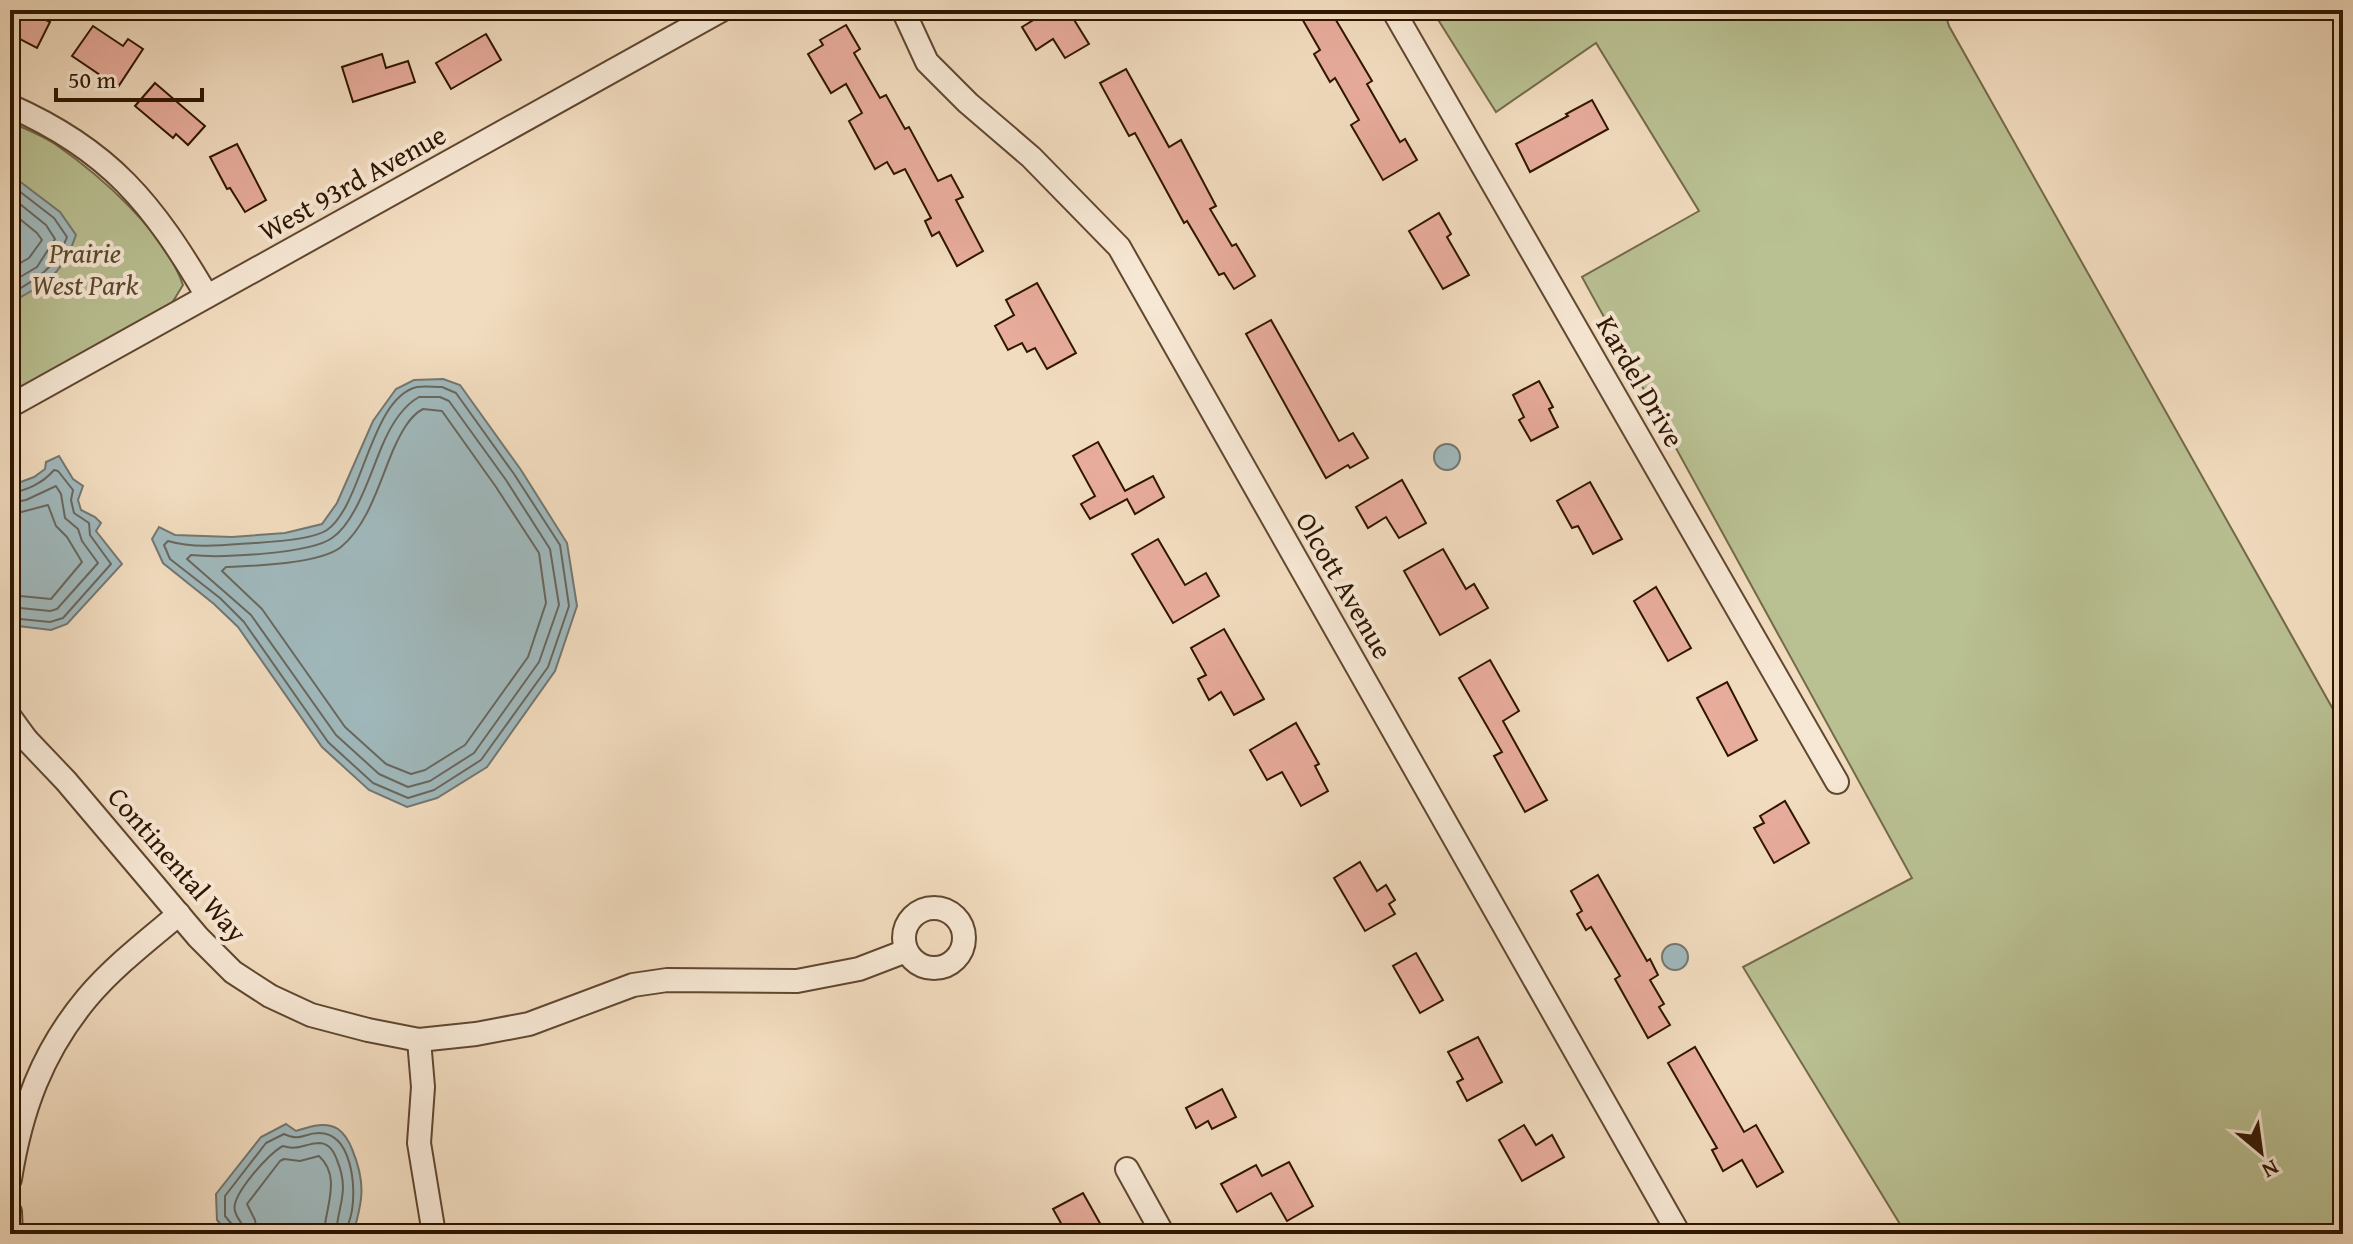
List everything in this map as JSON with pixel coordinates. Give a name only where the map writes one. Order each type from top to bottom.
[{"type":"street","name":"West 93rd Avenue","points":[[10,406],[722,10]]},
{"type":"street","name":"Olcott Avenue","points":[[903,10],[927,62],[968,103],[1031,157],[1119,247],[1679,1234]]},
{"type":"street","name":"Kardel Drive","points":[[1393,10],[1837,782]]},
{"type":"street","points":[[10,106],[66,134],[136,191],[165,228],[207,296]]},
{"type":"street","name":"Continental Way","points":[[10,717],[18,736],[66,781],[179,914],[233,972],[270,996],[311,1015],[419,1040],[476,1034],[529,1024],[633,985],[667,980],[797,981],[859,969],[906,951]]},
{"type":"street","points":[[10,1179],[16,1138],[32,1087],[58,1038],[88,997],[179,914]]},
{"type":"street","points":[[419,1040],[423,1087],[419,1143],[434,1234]]},
{"type":"street","points":[[1127,1169],[1163,1234]]},
{"type":"street","points":[[10,1212],[11,1234]]},
{"type":"green space","points":[[1432,10],[1944,10],[1949,26],[2343,727],[2343,1234],[1906,1234],[1743,967],[1912,878],[1582,277],[1699,211],[1596,43],[1496,112]]},
{"type":"green space","name":"Prairie West Park","points":[[10,122],[55,144],[111,188],[161,245],[183,285],[169,308],[10,396]]},
{"type":"water","points":[[10,174],[60,212],[76,235],[65,260],[51,277],[10,303]]},
{"type":"water","points":[[443,379],[460,385],[521,470],[567,543],[577,606],[555,671],[487,767],[437,798],[407,807],[369,790],[322,747],[238,627],[163,563],[152,539],[159,527],[175,535],[232,537],[285,533],[322,524],[337,503],[373,421],[396,389],[414,380]]},
{"type":"water","points":[[1447,444],[1456,448],[1460,457],[1456,466],[1447,470],[1438,466],[1434,457],[1438,448]]},
{"type":"water","points":[[59,456],[73,479],[83,486],[78,500],[81,510],[101,523],[96,531],[122,564],[67,624],[51,630],[10,625],[10,486],[34,477],[45,469],[46,462]]},
{"type":"water","points":[[1675,944],[1684,948],[1688,957],[1684,966],[1675,970],[1666,966],[1662,957],[1666,948]]},
{"type":"water","points":[[286,1124],[296,1131],[328,1125],[340,1131],[348,1141],[361,1182],[361,1201],[353,1234],[229,1234],[217,1220],[216,1194],[261,1137]]},
{"type":"building","points":[[10,10],[26,10],[50,22],[37,48],[10,34]]},
{"type":"building","points":[[1050,10],[1068,10],[1089,44],[1065,58],[1053,39],[1036,50],[1022,27]]},
{"type":"building","points":[[1297,10],[1330,10],[1372,81],[1367,84],[1400,142],[1405,139],[1417,160],[1383,180],[1351,125],[1359,120],[1335,78],[1330,82],[1314,54],[1320,50]]},
{"type":"building","points":[[846,25],[860,49],[854,53],[880,98],[886,95],[905,129],[909,127],[938,181],[951,175],[963,197],[956,200],[983,251],[957,266],[939,232],[932,236],[925,221],[931,218],[905,169],[894,174],[887,162],[875,169],[849,121],[862,113],[846,84],[831,93],[808,54],[823,45],[820,40]]},
{"type":"building","points":[[93,26],[123,46],[128,39],[143,49],[118,87],[72,56]]},
{"type":"building","points":[[486,34],[501,60],[451,89],[436,63]]},
{"type":"building","points":[[382,54],[386,68],[408,61],[415,82],[353,102],[342,67]]},
{"type":"building","points":[[1126,69],[1169,147],[1181,140],[1216,206],[1210,209],[1255,276],[1234,289],[1224,273],[1219,275],[1187,221],[1184,223],[1135,133],[1129,136],[1100,83]]},
{"type":"building","points":[[155,83],[205,126],[188,145],[176,134],[173,138],[135,106]]},
{"type":"building","points":[[1592,100],[1608,129],[1530,172],[1516,144]]},
{"type":"building","points":[[237,144],[266,200],[245,212],[230,188],[227,189],[210,157]]},
{"type":"building","points":[[1439,213],[1451,234],[1447,237],[1469,275],[1443,289],[1409,231]]},
{"type":"building","points":[[1037,283],[1076,353],[1047,369],[1035,348],[1027,352],[1022,343],[1008,350],[995,326],[1014,315],[1006,300]]},
{"type":"building","points":[[1271,320],[1339,441],[1353,433],[1368,458],[1326,478],[1246,334]]},
{"type":"building","points":[[1539,381],[1553,407],[1549,409],[1558,427],[1531,441],[1519,420],[1524,417],[1513,395]]},
{"type":"building","points":[[1098,442],[1125,491],[1153,476],[1164,497],[1135,514],[1127,499],[1090,519],[1081,504],[1095,496],[1073,456]]},
{"type":"building","points":[[1402,480],[1426,523],[1399,538],[1386,517],[1368,528],[1356,507]]},
{"type":"building","points":[[1590,482],[1622,539],[1593,554],[1578,526],[1572,528],[1557,501]]},
{"type":"building","points":[[1158,539],[1185,585],[1206,573],[1219,596],[1173,623],[1132,554]]},
{"type":"building","points":[[1443,549],[1466,589],[1474,584],[1488,608],[1440,635],[1404,571]]},
{"type":"building","points":[[1656,587],[1691,648],[1668,661],[1634,601]]},
{"type":"building","points":[[1224,629],[1264,699],[1234,715],[1221,692],[1209,700],[1198,679],[1206,675],[1191,648]]},
{"type":"building","points":[[1490,660],[1519,711],[1503,721],[1547,800],[1525,812],[1494,756],[1502,752],[1459,678]]},
{"type":"building","points":[[1727,682],[1757,740],[1728,756],[1697,698]]},
{"type":"building","points":[[1296,723],[1319,764],[1315,766],[1328,791],[1301,806],[1282,772],[1267,780],[1250,750]]},
{"type":"building","points":[[1785,801],[1809,843],[1774,863],[1754,828],[1764,823],[1760,816]]},
{"type":"building","points":[[1360,862],[1377,891],[1386,885],[1395,900],[1389,904],[1395,914],[1365,931],[1334,878]]},
{"type":"building","points":[[1598,875],[1658,975],[1650,980],[1664,1004],[1659,1007],[1670,1025],[1648,1038],[1615,979],[1620,976],[1591,927],[1586,930],[1577,914],[1582,911],[1571,891]]},
{"type":"building","points":[[1416,953],[1443,1000],[1420,1013],[1393,966]]},
{"type":"building","points":[[1478,1037],[1502,1082],[1467,1101],[1457,1082],[1463,1079],[1448,1052]]},
{"type":"building","points":[[1695,1047],[1744,1132],[1756,1125],[1783,1172],[1757,1187],[1742,1160],[1723,1171],[1712,1150],[1717,1148],[1668,1063]]},
{"type":"building","points":[[1222,1089],[1236,1117],[1212,1129],[1208,1121],[1196,1128],[1186,1108]]},
{"type":"building","points":[[1524,1125],[1536,1145],[1552,1135],[1564,1157],[1522,1181],[1499,1140]]},
{"type":"building","points":[[1289,1162],[1313,1206],[1287,1221],[1271,1193],[1237,1212],[1221,1184],[1256,1165],[1262,1176]]},
{"type":"building","points":[[1083,1193],[1106,1234],[1067,1234],[1053,1209]]}]
